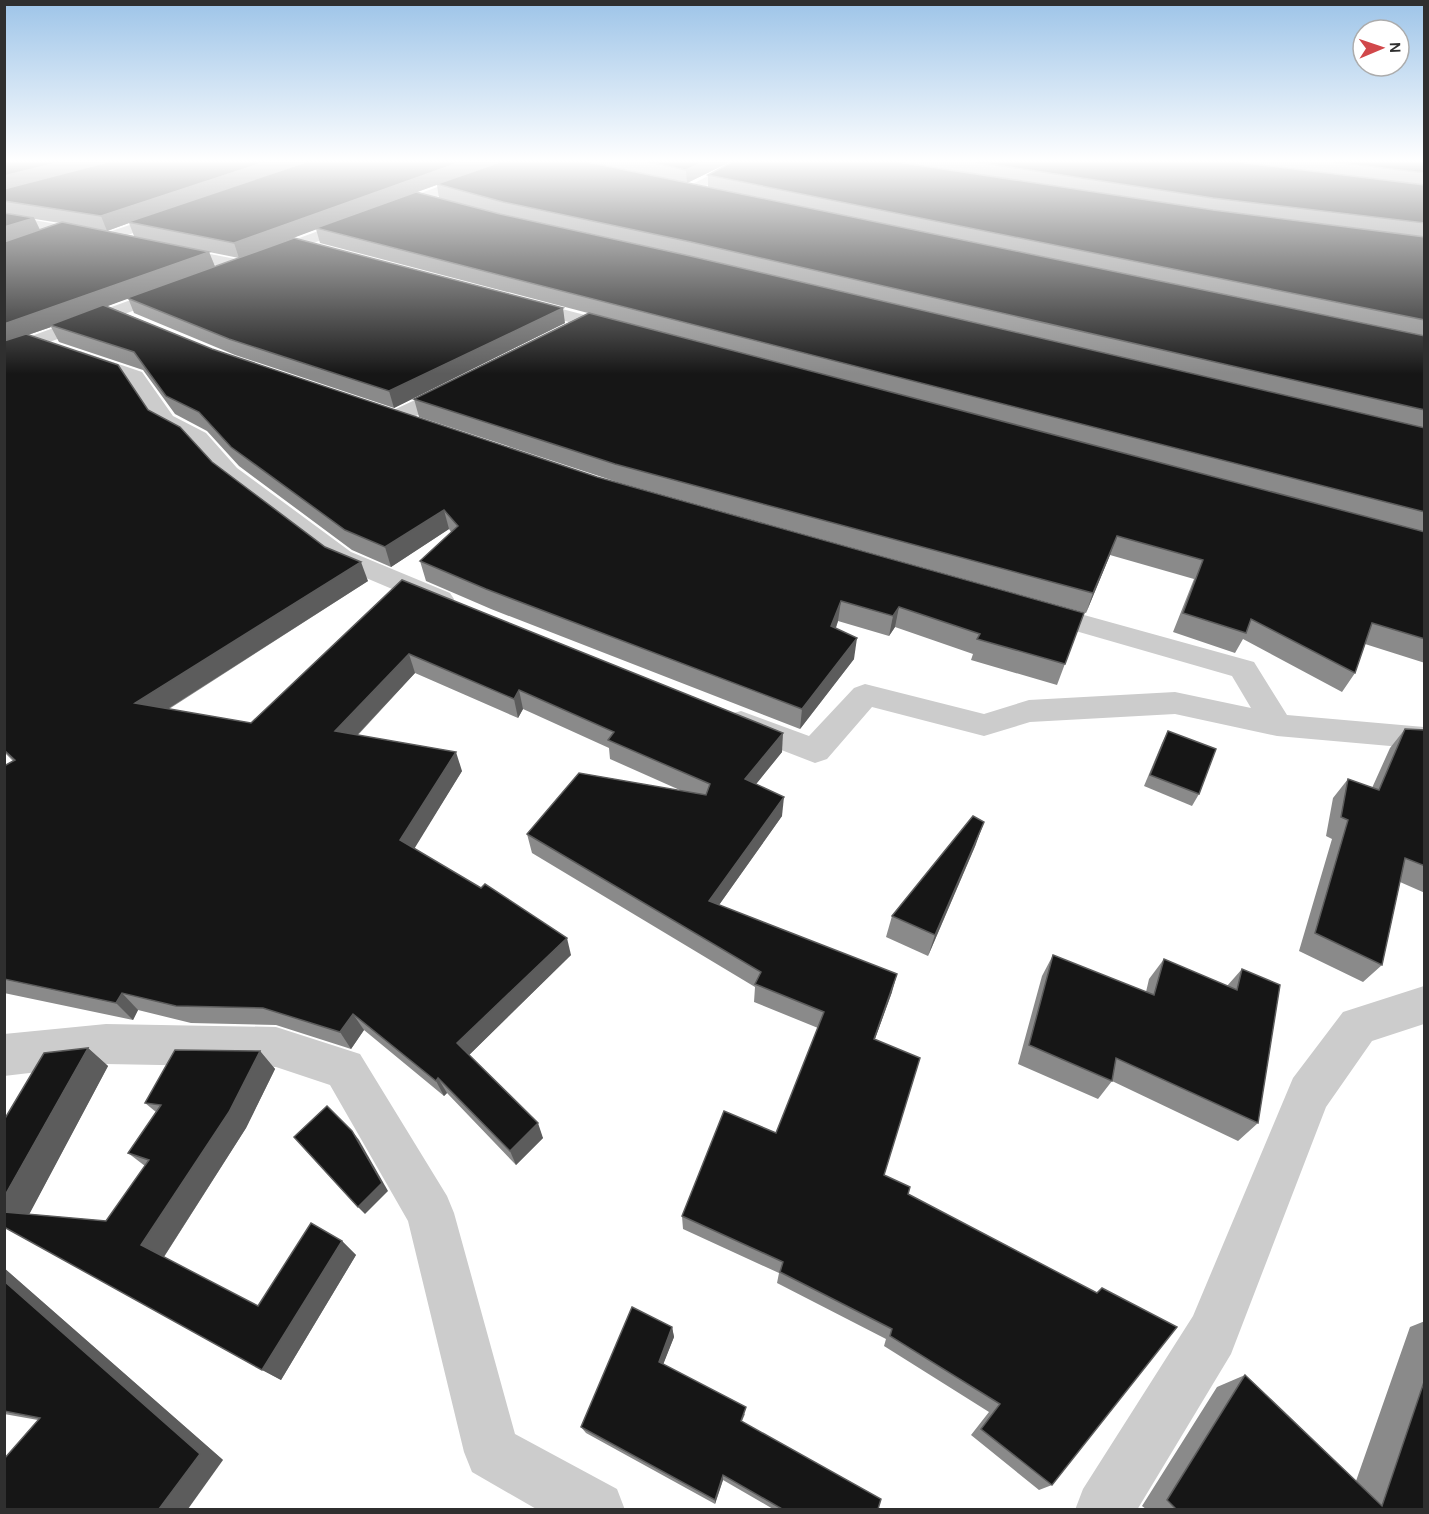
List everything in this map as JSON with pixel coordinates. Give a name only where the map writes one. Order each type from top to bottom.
[{"type":"street","points":[[36,241],[58,233]]},
{"type":"street","points":[[83,233],[241,265]]},
{"type":"street","points":[[105,238],[121,233]]},
{"type":"street","points":[[209,277],[328,233]]},
{"type":"street","points":[[298,244],[331,253]]},
{"type":"street","points":[[4,354],[187,285]]},
{"type":"street","points":[[499,297],[634,333]]},
{"type":"street","points":[[112,313],[133,322]]},
{"type":"street","points":[[558,336],[588,321]]},
{"type":"street","points":[[38,343],[135,376],[165,421],[198,438],[229,473],[342,558],[459,608]]},
{"type":"street","points":[[451,437],[384,414],[477,377]]},
{"type":"street","points":[[1012,604],[1242,669],[1277,725]]},
{"type":"street","points":[[722,714],[815,751],[865,695],[984,724],[1029,711],[1175,703],[1277,725],[1425,738]]},
{"type":"street","points":[[1104,1509],[1212,1335],[1308,1092],[1358,1026],[1425,1005]]},
{"type":"street","points":[[4,1055],[106,1044],[276,1047],[345,1069],[430,1213],[492,1452],[596,1509]]},
{"type":"building","points":[[31,233],[114,233],[209,252],[4,324],[4,242]]},
{"type":"building","points":[[182,233],[263,233],[234,243]]},
{"type":"building","points":[[334,233],[584,233],[1425,428],[1425,512]]},
{"type":"building","points":[[647,233],[927,233],[1425,336],[1425,410]]},
{"type":"building","points":[[993,233],[1391,233],[1425,237],[1425,320]]},
{"type":"building","points":[[294,238],[563,308],[389,391],[229,339],[127,298]]},
{"type":"building","points":[[103,305],[212,349],[597,477],[1084,613],[1065,664],[977,639],[980,634],[899,607],[893,616],[841,601],[831,626],[857,638],[802,709],[486,589],[420,561],[458,526],[444,510],[385,547],[345,530],[231,447],[199,412],[166,396],[134,352],[50,325]]},
{"type":"building","points":[[589,313],[1425,532],[1425,639],[1372,623],[1355,673],[1251,619],[1246,633],[1183,613],[1203,560],[1117,536],[1093,593],[615,464],[414,399]]},
{"type":"building","points":[[26,334],[118,365],[148,410],[180,427],[212,462],[325,547],[361,562],[135,703],[251,723],[402,580],[783,733],[745,779],[784,797],[709,901],[897,974],[874,1039],[920,1058],[884,1175],[910,1187],[908,1194],[1097,1293],[1102,1288],[1177,1327],[1052,1485],[981,1429],[1000,1404],[890,1336],[892,1329],[780,1272],[783,1262],[682,1216],[724,1111],[776,1133],[824,1012],[755,984],[761,972],[527,834],[579,773],[706,795],[710,784],[608,740],[614,732],[519,690],[514,699],[409,654],[335,731],[456,752],[400,840],[481,888],[485,884],[567,938],[457,1043],[538,1123],[510,1151],[438,1078],[436,1081],[353,1014],[340,1032],[263,1008],[176,1006],[122,993],[116,1003],[4,979],[4,766],[15,760],[4,750],[4,341]]},
{"type":"building","points":[[1405,729],[1425,730],[1425,866],[1405,858],[1382,965],[1315,933],[1348,820],[1341,817],[1348,779],[1379,790]]},
{"type":"building","points":[[1168,731],[1216,749],[1199,794],[1150,775]]},
{"type":"building","points":[[973,816],[984,822],[935,935],[892,916]]},
{"type":"building","points":[[1053,955],[1154,995],[1164,959],[1237,990],[1242,969],[1280,985],[1258,1123],[1116,1058],[1112,1081],[1029,1045]]},
{"type":"building","points":[[88,1048],[4,1197],[4,1120],[44,1053]]},
{"type":"building","points":[[175,1050],[260,1051],[229,1112],[141,1245],[258,1306],[311,1223],[342,1241],[262,1370],[4,1227],[4,1212],[106,1221],[149,1160],[128,1153],[161,1105],[145,1103]]},
{"type":"building","points":[[327,1106],[352,1131],[382,1183],[358,1207],[294,1137]]},
{"type":"building","points":[[4,1281],[200,1454],[159,1509],[4,1509],[4,1459],[40,1418],[4,1411]]},
{"type":"building","points":[[632,1307],[672,1327],[659,1362],[746,1407],[741,1421],[881,1499],[878,1509],[782,1509],[723,1475],[715,1500],[581,1427]]},
{"type":"building","points":[[1245,1375],[1382,1506],[1425,1379],[1425,1509],[1176,1509],[1167,1500]]}]
